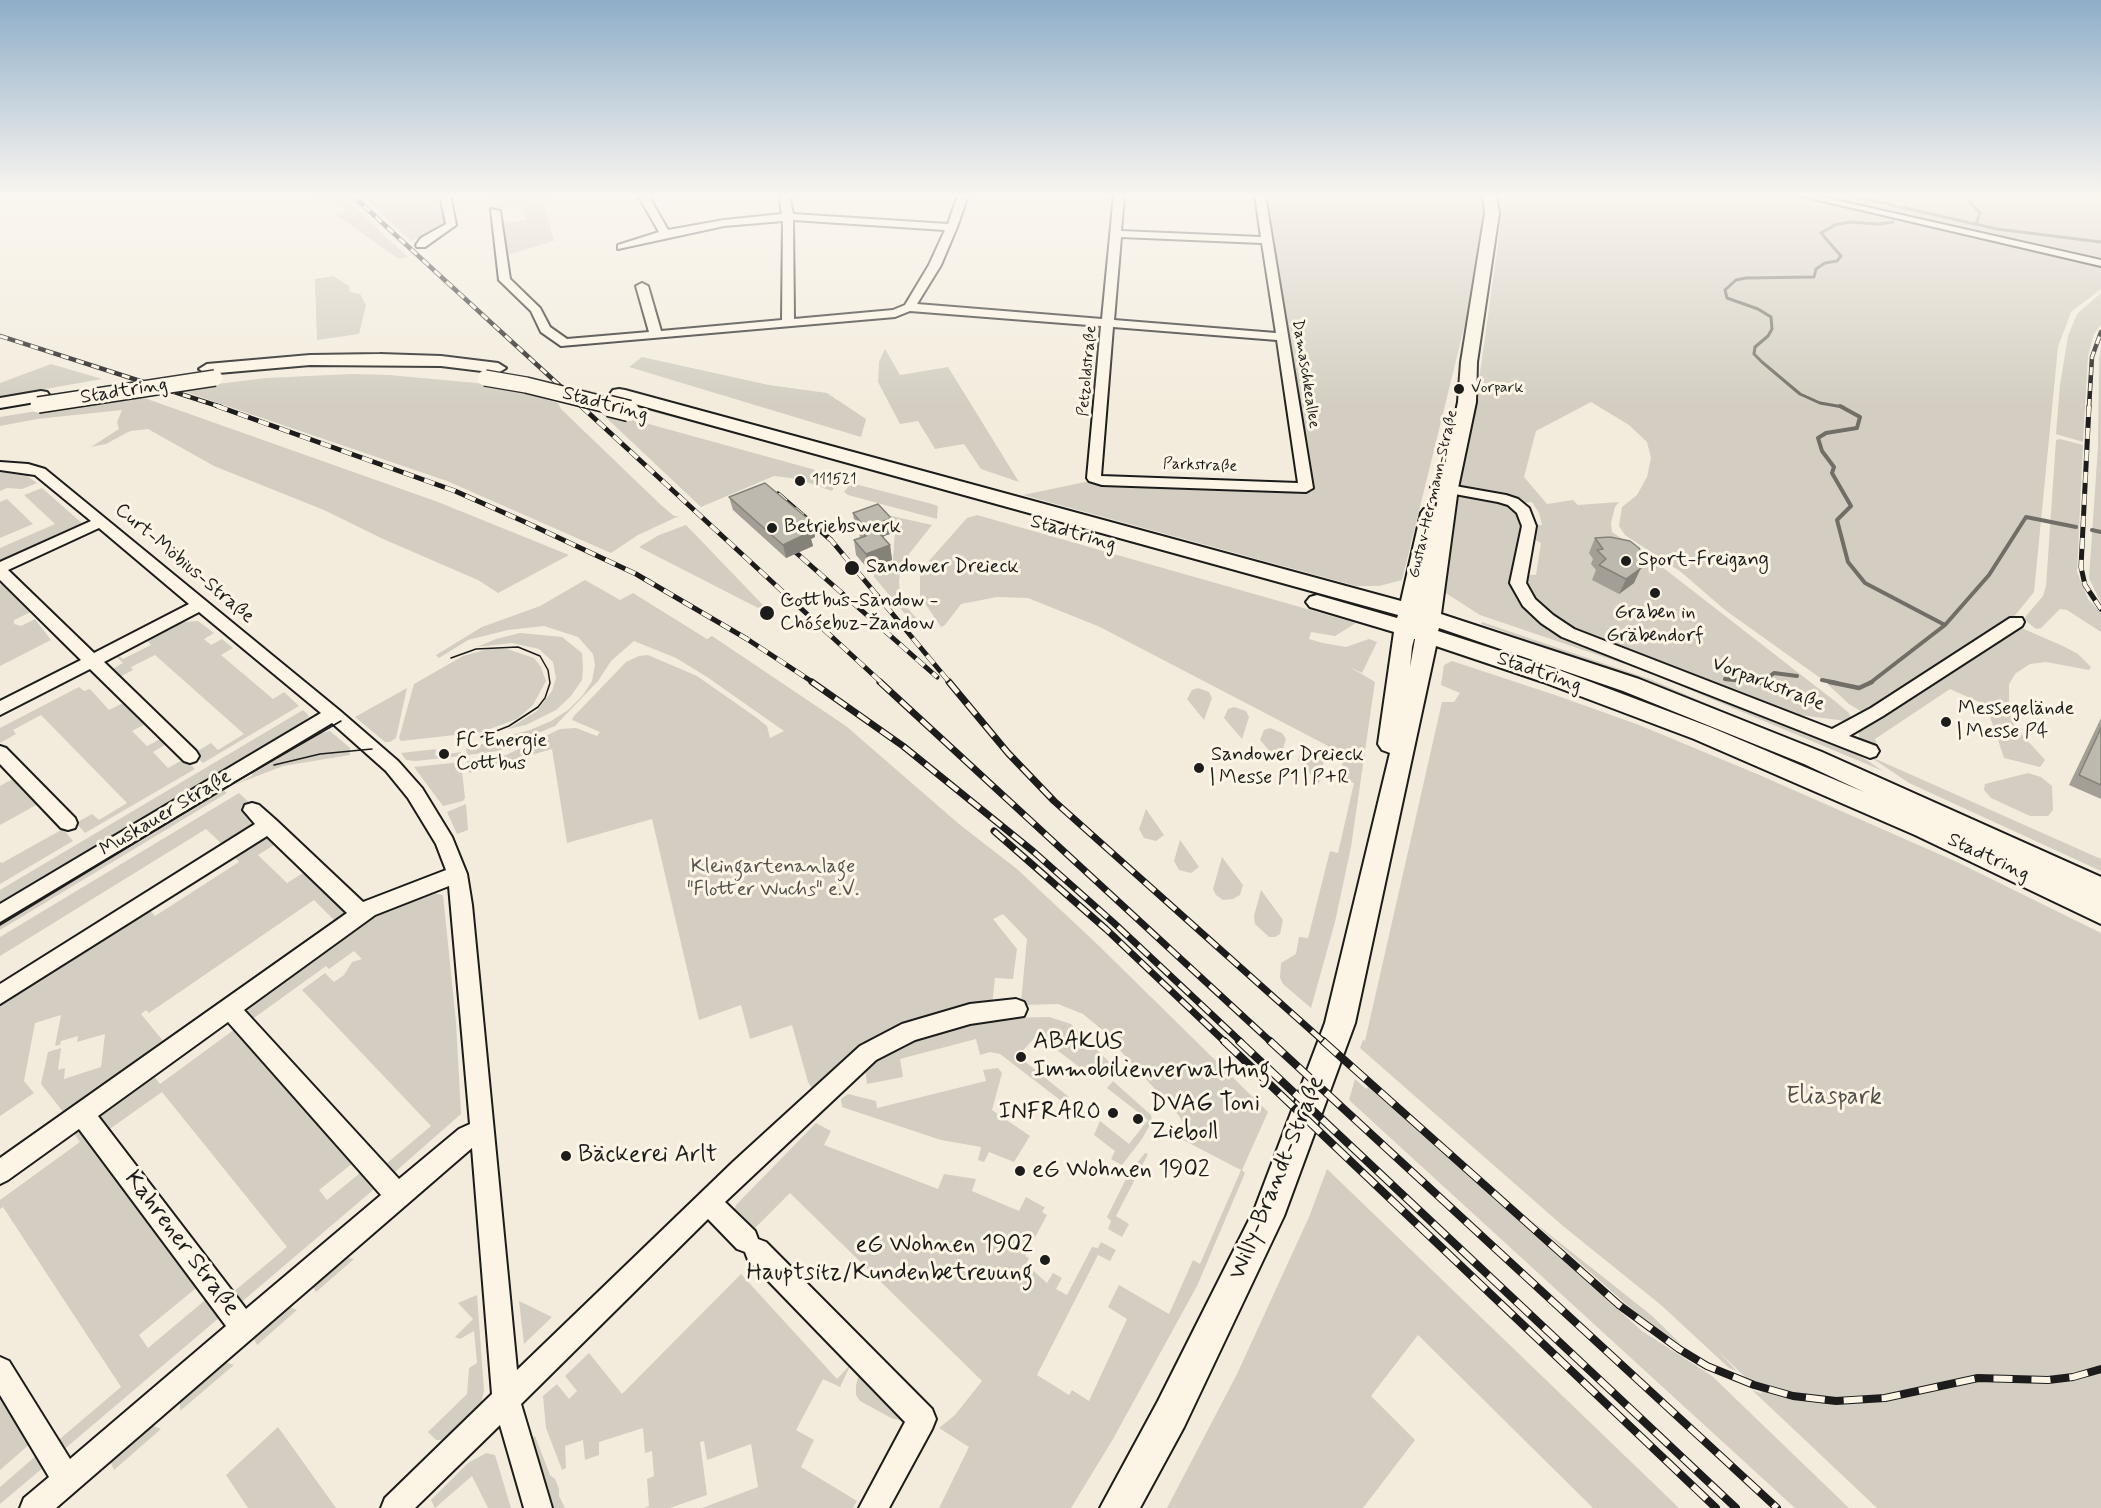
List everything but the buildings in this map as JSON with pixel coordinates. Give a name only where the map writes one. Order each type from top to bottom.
[{"type":"main road","name":"Gustav-Hermann-Straße","points":[[1417,623],[1443,488],[1451,421],[1468,362],[1484,265]]},
{"type":"main road","name":"Stadtring","points":[[0,412],[40,401],[211,373],[298,370],[366,369],[491,373],[619,394],[834,460],[1631,685],[1706,714],[1916,804],[2101,889]]},
{"type":"main road","name":"Stadtring","points":[[491,373],[526,385],[834,460]]},
{"type":"main road","name":"Stadtring","points":[[0,403],[40,401]]},
{"type":"main road","name":"Stadtring","points":[[1417,623],[1702,733],[1924,828],[2101,913]]},
{"type":"main road","name":"Willy-Brandt-Straße","points":[[1119,1508],[1172,1414],[1268,1216],[1340,1023],[1424,654],[1417,623]]},
{"type":"street","points":[[503,265],[505,280],[536,310],[545,329],[565,343],[906,309],[1282,337]]},
{"type":"street","points":[[788,265],[788,321]]},
{"type":"street","points":[[906,309],[935,265]]},
{"type":"street","name":"Petzoldstraße","points":[[1094,478],[1114,265]]},
{"type":"street","name":"Damaschkeallee","points":[[1271,265],[1306,488]]},
{"type":"street","points":[[642,286],[656,334]]},
{"type":"street","name":"Curt-Möbius-Straße","points":[[0,466],[28,468],[40,472],[333,714]]},
{"type":"street","name":"Parkstraße","points":[[1094,478],[1102,481],[1306,488]]},
{"type":"street","name":"Vorparkstraße","points":[[1443,488],[1501,498],[1512,502],[1524,511],[1529,526],[1518,583],[1528,602],[1568,633],[1870,751]]},
{"type":"street","points":[[0,570],[101,522]]},
{"type":"street","name":"Muskauer Straße","points":[[0,570],[190,756]]},
{"type":"street","points":[[0,709],[199,605]]},
{"type":"street","points":[[1835,736],[1877,712],[2016,622]]},
{"type":"street","points":[[333,714],[392,766],[415,793],[445,842],[457,874],[483,1130],[506,1400],[538,1508]]},
{"type":"street","name":"Muskauer Straße","points":[[0,914],[333,714]]},
{"type":"street","points":[[0,753],[68,824]]},
{"type":"street","name":"Muskauer Straße","points":[[252,810],[362,914]]},
{"type":"street","points":[[0,995],[269,825]]},
{"type":"street","points":[[0,1172],[362,914],[457,874]]},
{"type":"street","points":[[229,1008],[398,1196]]},
{"type":"street","points":[[395,1508],[708,1202],[868,1053],[910,1032],[970,1014],[1016,1009]]},
{"type":"street","name":"Kahrener Straße","points":[[76,1119],[244,1328],[467,1137],[483,1130]]},
{"type":"street","points":[[708,1202],[922,1419],[873,1508]]},
{"type":"street","points":[[34,1508],[244,1328]]},
{"type":"street","points":[[0,1370],[67,1480]]},
{"type":"green space","points":[[1277,265],[1479,265],[1402,580],[1379,586],[1356,586],[1023,495],[1085,482],[1311,491]]},
{"type":"green space","points":[[1495,265],[2101,266],[2101,289],[2071,312],[2058,347],[2034,592],[2012,619],[1868,711],[1862,712],[1849,704],[1823,680],[1725,610],[1681,572],[1625,535],[1619,526],[1622,507],[1637,495],[1647,477],[1651,458],[1647,442],[1629,425],[1591,402],[1536,431],[1524,477],[1547,504],[1573,500],[1578,505],[1619,502],[1615,507],[1611,523],[1612,532],[1648,556],[1836,702],[1849,713],[1851,718],[1846,721],[1792,714],[1580,633],[1559,621],[1538,605],[1526,586],[1525,575],[1536,575],[1541,543],[1532,538],[1533,525],[1542,525],[1539,513],[1532,502],[1521,503],[1521,524],[1512,586],[1548,631],[1847,747],[1883,771],[1645,671],[1480,615],[1441,590],[1452,509],[1471,425]]},
{"type":"green space","points":[[333,276],[349,286],[350,292],[360,294],[366,305],[359,334],[317,340],[315,279]]},
{"type":"green space","points":[[2101,293],[2101,325],[2094,334],[2088,356],[2083,442],[2056,434],[2060,385],[2068,336],[2077,314]]},
{"type":"green space","points":[[2101,346],[2101,603],[2089,578],[2098,447]]},
{"type":"green space","points":[[885,349],[900,375],[948,367],[1019,482],[981,469],[964,444],[935,449],[918,421],[900,424],[878,382],[879,362]]},
{"type":"green space","points":[[642,357],[769,385],[827,393],[866,419],[861,437],[629,367]]},
{"type":"green space","points":[[51,364],[102,379],[0,397],[0,383]]},
{"type":"green space","points":[[352,374],[477,383],[523,392],[558,403],[561,409],[661,505],[674,516],[679,516],[638,535],[611,553],[447,481],[177,389],[266,378]]},
{"type":"green space","points":[[569,385],[755,437],[751,438],[574,391]]},
{"type":"green space","points":[[136,395],[438,502],[569,555],[498,593],[478,580],[383,539],[324,510],[214,466],[148,429],[130,431],[106,444],[91,447],[119,429],[117,422],[122,410],[37,419],[0,426],[0,417]]},
{"type":"green space","points":[[598,410],[812,469],[839,480],[832,491],[798,479],[774,476],[701,507]]},
{"type":"green space","points":[[2056,440],[2083,445],[2077,572],[2088,599],[2101,613],[2101,632],[2067,610],[2060,609],[2041,628],[2036,629],[2025,620],[2043,596],[2046,586]]},
{"type":"green space","points":[[0,472],[27,476],[37,483],[22,489],[7,488],[0,491]]},
{"type":"green space","points":[[851,483],[938,506],[937,519],[848,495],[844,492]]},
{"type":"green space","points":[[42,488],[84,525],[0,565],[0,548],[55,524],[24,495]]},
{"type":"green space","points":[[7,499],[33,524],[0,538],[0,502]]},
{"type":"green space","points":[[978,500],[982,500],[1369,604],[1368,607]]},
{"type":"green space","points":[[887,515],[932,525],[909,554],[901,568],[899,581],[900,595],[905,605],[926,630],[916,627],[874,577],[874,571],[893,561],[895,529],[888,521]]},
{"type":"green space","points":[[977,515],[1356,623],[1335,636],[1311,632],[1309,639],[1346,647],[1369,639],[1377,642],[1362,673],[1348,666],[1375,682],[1351,847],[1335,922],[1311,1008],[1283,984],[1280,978],[1281,963],[1296,954],[1299,937],[1308,938],[1330,851],[1338,853],[1354,783],[1342,780],[1344,769],[1334,749],[1100,627],[1028,598],[997,597],[961,604],[941,627],[920,596],[920,571],[967,518]]},
{"type":"green space","points":[[686,525],[763,605],[758,608],[639,547],[659,535]]},
{"type":"green space","name":"Kleingartenanlage \"Flotter Wuchs\" e.V.","points":[[585,580],[620,600],[633,593],[707,639],[712,636],[846,726],[959,824],[1017,869],[1268,1112],[1242,1170],[1245,1173],[1197,1286],[1113,1439],[1071,1508],[939,1508],[969,1447],[939,1428],[955,1415],[982,1381],[790,1193],[750,1233],[733,1216],[736,1205],[816,1123],[831,1131],[824,1145],[938,1189],[944,1174],[976,1179],[972,1191],[1019,1211],[1026,1197],[1045,1207],[1042,1212],[1047,1215],[1025,1256],[1029,1258],[1026,1264],[1047,1283],[1053,1273],[1062,1278],[1056,1289],[1067,1295],[1092,1247],[1098,1248],[1101,1242],[1116,1250],[1110,1261],[1098,1255],[1037,1375],[1069,1395],[1072,1390],[1089,1401],[1127,1319],[1108,1307],[1119,1285],[1169,1314],[1193,1260],[1200,1264],[1241,1170],[1183,1140],[1187,1131],[1179,1116],[1100,1028],[1083,1014],[1058,1004],[1026,1005],[1021,1002],[1027,939],[1003,914],[993,919],[1017,949],[1013,979],[995,978],[992,1004],[964,1008],[814,1091],[808,1082],[792,1025],[750,1039],[741,1005],[699,1020],[652,819],[567,843],[552,749],[469,773],[467,761],[481,761],[506,755],[560,729],[576,728],[597,736],[600,732],[572,720],[574,716],[626,662],[648,655],[697,676],[767,726],[770,738],[784,731],[676,658],[634,641],[611,661],[598,681],[555,726],[526,738],[493,740],[530,730],[551,721],[568,710],[583,695],[592,681],[595,665],[593,654],[578,637],[544,626],[508,630],[468,640],[439,658],[436,655],[482,627],[540,606]]},
{"type":"green space","points":[[3,583],[33,611],[14,620],[14,624],[21,626],[35,619],[51,640],[0,666],[0,585]]},
{"type":"green space","points":[[198,621],[214,633],[204,639],[211,645],[222,639],[233,648],[221,655],[273,699],[284,692],[299,706],[203,763],[193,754],[211,743],[218,750],[244,734],[155,655],[131,667],[133,670],[116,679],[109,671],[123,663],[116,656],[123,659],[151,645],[147,640],[174,626]]},
{"type":"green space","points":[[1482,622],[1652,680],[1942,805],[2079,867],[1652,683],[1481,624]]},
{"type":"green space","points":[[2019,627],[2078,654],[2091,667],[2089,670],[2046,662],[2030,664],[2016,673],[2009,684],[2009,713],[2018,730],[2045,760],[2040,767],[2004,758],[1986,705],[1950,689],[1875,739],[1879,751],[1860,741],[1858,729]]},
{"type":"green space","points":[[520,633],[562,637],[582,653],[582,680],[571,696],[556,710],[526,725],[508,729],[537,711],[552,691],[556,678],[553,662],[539,649],[512,643],[477,647]]},
{"type":"green space","points":[[488,649],[507,649],[534,658],[541,667],[546,681],[533,705],[517,719],[482,732],[401,741],[399,738],[414,684],[463,656]]},
{"type":"green space","name":"Eliaspark","points":[[1452,661],[1639,725],[1757,774],[1957,862],[2101,933],[2101,1508],[1877,1508],[1752,1390],[1763,1394],[1716,1349],[1737,1371],[1729,1368],[1661,1305],[1563,1226],[1360,1048],[1363,1040],[1365,1041],[1442,702],[1454,702],[1460,693],[1441,685],[1444,665]]},
{"type":"green space","points":[[79,687],[84,691],[90,689],[109,710],[125,702],[147,723],[132,731],[147,746],[162,738],[168,743],[153,752],[168,768],[184,759],[195,769],[85,833],[76,823],[92,814],[99,820],[127,803],[41,715],[13,730],[16,734],[0,743],[0,728]]},
{"type":"green space","points":[[407,688],[396,738],[390,742],[385,742],[355,717]]},
{"type":"green space","points":[[1198,688],[1209,692],[1212,698],[1204,720],[1187,699],[1192,690]]},
{"type":"green space","points":[[1234,707],[1246,711],[1249,717],[1242,739],[1224,718],[1228,709]]},
{"type":"green space","points":[[303,710],[309,716],[300,726],[0,906],[0,890]]},
{"type":"green space","points":[[1270,728],[1282,733],[1286,739],[1279,762],[1260,740],[1264,730]]},
{"type":"green space","points":[[318,730],[322,733],[330,731],[350,748],[350,755],[283,766],[234,785],[253,775],[250,772]]},
{"type":"green space","points":[[521,741],[499,751],[467,755],[466,749],[474,745]]},
{"type":"green space","points":[[436,749],[435,756],[461,752],[461,756],[416,761],[406,760],[401,753]]},
{"type":"green space","points":[[1308,750],[1320,754],[1324,761],[1319,784],[1298,760],[1301,752]]},
{"type":"green space","points":[[1869,756],[2101,859],[2101,871],[1909,783]]},
{"type":"green space","points":[[461,762],[465,798],[463,801],[443,806],[414,767]]},
{"type":"green space","points":[[2028,773],[2041,777],[2052,786],[2053,810],[2048,816],[2030,816],[1991,798],[1984,790],[1985,784]]},
{"type":"green space","points":[[14,778],[38,804],[0,825],[0,786]]},
{"type":"green space","points":[[220,787],[227,793],[0,930],[0,920]]},
{"type":"green space","points":[[239,793],[253,806],[261,825],[225,847],[206,829],[0,956],[0,937]]},
{"type":"green space","points":[[466,804],[468,830],[457,834],[447,812]]},
{"type":"green space","points":[[1146,809],[1164,835],[1156,841],[1144,838],[1139,829]]},
{"type":"green space","points":[[63,829],[73,841],[0,884],[0,862],[2,863]]},
{"type":"green space","points":[[262,834],[274,845],[258,855],[287,883],[303,873],[346,912],[345,916],[336,922],[314,900],[149,1013],[146,1010],[141,1014],[164,1042],[64,1113],[41,1084],[48,1052],[61,1048],[58,1070],[65,1068],[64,1079],[101,1067],[105,1034],[77,1042],[78,1036],[61,1041],[60,1045],[55,1046],[61,1015],[35,1023],[24,1081],[34,1093],[0,1116],[0,1001],[147,907],[155,916],[239,862],[231,853]]},
{"type":"green space","points":[[1180,840],[1199,867],[1191,873],[1179,870],[1174,861]]},
{"type":"green space","points":[[1222,857],[1243,885],[1240,895],[1233,899],[1223,900],[1216,895],[1213,889]]},
{"type":"green space","points":[[1261,890],[1283,920],[1280,934],[1275,937],[1269,937],[1255,924],[1254,916]]},
{"type":"green space","points":[[433,893],[443,895],[456,1022],[461,1114],[388,1178],[380,1169],[431,1126],[302,990],[325,973],[334,982],[344,975],[352,962],[362,959],[354,951],[329,969],[326,966],[247,1023],[240,1005],[372,912]]},
{"type":"green space","points":[[1049,1017],[1071,1024],[1109,1062],[1103,1068],[1099,1065],[1090,1075],[1037,1035],[1018,1056],[1069,1097],[1064,1103],[1000,1054],[990,1052],[980,1055],[976,1039],[900,1059],[903,1077],[867,1084],[865,1068],[869,1062],[907,1041],[967,1024],[1005,1018]]},
{"type":"green space","points":[[235,1029],[358,1159],[319,1190],[327,1200],[365,1169],[379,1185],[238,1305],[231,1294],[287,1247],[162,1092],[104,1133],[93,1110],[149,1070],[160,1084]]},
{"type":"green space","points":[[998,1068],[1002,1073],[992,1110],[1030,1136],[1014,1162],[989,1152],[984,1162],[978,1160],[981,1147],[941,1140],[842,1107],[841,1099],[848,1094],[876,1101],[877,1108],[986,1081],[983,1070]]},
{"type":"green space","points":[[1355,1079],[1366,1089],[1368,1087],[1642,1331],[1712,1376],[1849,1508],[1795,1508],[1349,1100]]},
{"type":"green space","points":[[1113,1081],[1151,1115],[1152,1121],[1142,1139],[1122,1165],[1111,1159],[1115,1151],[1094,1135],[1100,1121],[1129,1144],[1148,1120],[1107,1088]]},
{"type":"green space","points":[[76,1124],[201,1284],[139,1335],[148,1348],[210,1296],[220,1317],[61,1452],[55,1443],[121,1387],[3,1207],[0,1209],[0,1200],[80,1142],[70,1128]]},
{"type":"green space","points":[[1145,1153],[1148,1154],[1116,1216],[1129,1224],[1122,1237],[1108,1229],[1111,1221],[1107,1217],[1129,1173]]},
{"type":"green space","points":[[1327,1169],[1679,1508],[1593,1508],[1418,1335],[1371,1396],[1415,1440],[1363,1508],[1167,1508],[1237,1374],[1309,1217]]},
{"type":"green space","points":[[1530,1219],[1651,1315],[1683,1346],[1634,1311]]},
{"type":"green space","points":[[346,1257],[354,1259],[316,1292],[313,1287],[316,1277]]},
{"type":"green space","points":[[741,1274],[837,1379],[851,1364],[840,1387],[823,1379],[796,1430],[814,1440],[801,1467],[857,1501],[853,1508],[702,1508],[758,1487],[751,1444],[707,1460],[704,1441],[700,1442],[707,1495],[670,1508],[644,1508],[649,1506],[647,1479],[654,1476],[652,1451],[645,1453],[643,1428],[599,1442],[599,1455],[585,1460],[583,1440],[565,1446],[566,1468],[562,1470],[546,1428],[543,1396],[557,1384],[569,1399],[577,1391],[565,1376],[589,1353],[622,1394]]},
{"type":"green space","points":[[477,1295],[484,1390],[481,1405],[445,1440],[436,1440],[428,1432],[467,1394],[469,1368],[477,1363],[474,1331],[460,1339],[455,1337],[473,1319],[458,1303]]},
{"type":"green space","points":[[519,1301],[552,1317],[524,1344]]},
{"type":"green space","points":[[289,1307],[297,1310],[257,1345],[254,1339],[256,1329],[278,1310]]},
{"type":"green space","points":[[225,1362],[234,1365],[180,1411],[180,1403],[186,1389],[216,1365]]},
{"type":"green space","points":[[863,1373],[906,1416],[903,1420],[893,1419],[860,1401],[856,1395],[856,1386],[858,1377]]},
{"type":"green space","points":[[0,1392],[31,1443],[0,1470]]},
{"type":"green space","points":[[154,1426],[161,1429],[114,1470],[111,1463],[116,1452],[145,1427]]},
{"type":"green space","points":[[278,1427],[336,1508],[248,1508],[226,1475]]},
{"type":"green space","points":[[535,1436],[550,1475],[555,1479],[565,1508],[551,1508],[529,1439]]},
{"type":"green space","points":[[486,1453],[495,1455],[511,1508],[488,1508],[472,1476],[435,1508],[431,1500],[468,1463]]},
{"type":"green space","points":[[38,1454],[45,1466],[0,1504],[0,1487]]},
{"type":"waterway","points":[[1821,265],[1816,269],[1814,277],[1746,278],[1736,280],[1725,290],[1727,298],[1758,309],[1771,317],[1772,329],[1768,336],[1755,347],[1754,354],[1800,394],[1820,403],[1841,407]]},
{"type":"waterway","points":[[1841,407],[1860,417],[1857,428],[1826,433],[1818,438],[1822,451],[1834,467],[1832,473],[1851,506],[1837,520],[1848,562],[1865,583],[1945,625]]},
{"type":"waterway","points":[[1945,625],[1989,575],[2026,517],[2076,527]]},
{"type":"waterway","points":[[2092,530],[2101,532]]},
{"type":"waterway","points":[[1870,683],[1945,625]]},
{"type":"waterway","points":[[1762,682],[1774,673],[1797,676]]},
{"type":"waterway","points":[[1725,679],[1752,682]]},
{"type":"waterway","points":[[1822,680],[1837,683]]},
{"type":"waterway","points":[[1752,682],[1762,682]]},
{"type":"waterway","points":[[1752,682],[1762,682]]},
{"type":"waterway","points":[[1830,682],[1859,688],[1870,683]]},
{"type":"tram line","points":[[451,658],[476,649],[518,647],[540,656],[548,670],[550,683],[545,698],[538,707],[509,726],[481,737]]},
{"type":"tram line","points":[[0,925],[230,785],[341,721]]},
{"type":"tram line","points":[[274,765],[320,754],[372,749]]},
{"type":"railway","points":[[429,265],[583,407]]},
{"type":"railway","points":[[2089,407],[2092,357],[2101,332]]},
{"type":"railway","points":[[0,336],[221,407]]},
{"type":"railway","points":[[217,406],[455,491],[525,522],[636,574],[747,639],[814,683]]},
{"type":"railway","points":[[581,406],[882,683]]},
{"type":"railway","points":[[2089,406],[2081,567],[2085,585],[2101,609]]},
{"type":"railway","points":[[778,494],[831,540],[950,683]]},
{"type":"railway","points":[[784,542],[937,677]]},
{"type":"railway","points":[[812,682],[903,746],[1034,852],[1241,1042]]},
{"type":"railway","points":[[880,682],[1271,1042]]},
{"type":"railway","points":[[949,682],[1008,753],[1054,801],[1324,1042]]},
{"type":"railway","points":[[994,831],[1106,929],[1225,1042]]},
{"type":"railway","points":[[1224,1041],[1716,1508]]},
{"type":"railway","points":[[1239,1041],[1736,1508]]},
{"type":"railway","points":[[1270,1041],[1777,1508]]},
{"type":"railway","points":[[1323,1041],[1619,1305],[1679,1349],[1707,1366],[1754,1385],[1793,1396],[1836,1401],[1885,1398],[1978,1378],[2048,1380],[2073,1377],[2101,1369]]},
{"type":"place","name":"Vorpark","points":[[1459,389]]},
{"type":"place","name":"111521","points":[[800,481]]},
{"type":"place","name":"Betriebswerk","points":[[772,528]]},
{"type":"place","name":"Sport-Freigang","points":[[1626,561]]},
{"type":"place","name":"Sandower Dreieck","points":[[852,568]]},
{"type":"place","name":"Graben in Gräbendorf","points":[[1655,593]]},
{"type":"place","name":"Cottbus-Sandow - Chóśebuz-Žandow","points":[[767,613]]},
{"type":"place","name":"Messegelände | Messe P4","points":[[1946,722]]},
{"type":"place","name":"FC Energie Cottbus","points":[[444,754]]},
{"type":"place","name":"Sandower Dreieck | Messe P1 | P+R","points":[[1199,768]]},
{"type":"place","name":"ABAKUS Immobilienverwaltung","points":[[1021,1057]]},
{"type":"place","name":"INFRARO","points":[[1113,1113]]},
{"type":"place","name":"DVAG Toni Zieboll","points":[[1138,1119]]},
{"type":"place","name":"Bäckerei Arlt","points":[[566,1156]]},
{"type":"place","name":"eG Wohnen 1902","points":[[1020,1171]]},
{"type":"place","name":"eG Wohnen 1902 Hauptsitz/Kundenbetreuung","points":[[1045,1260]]}]
